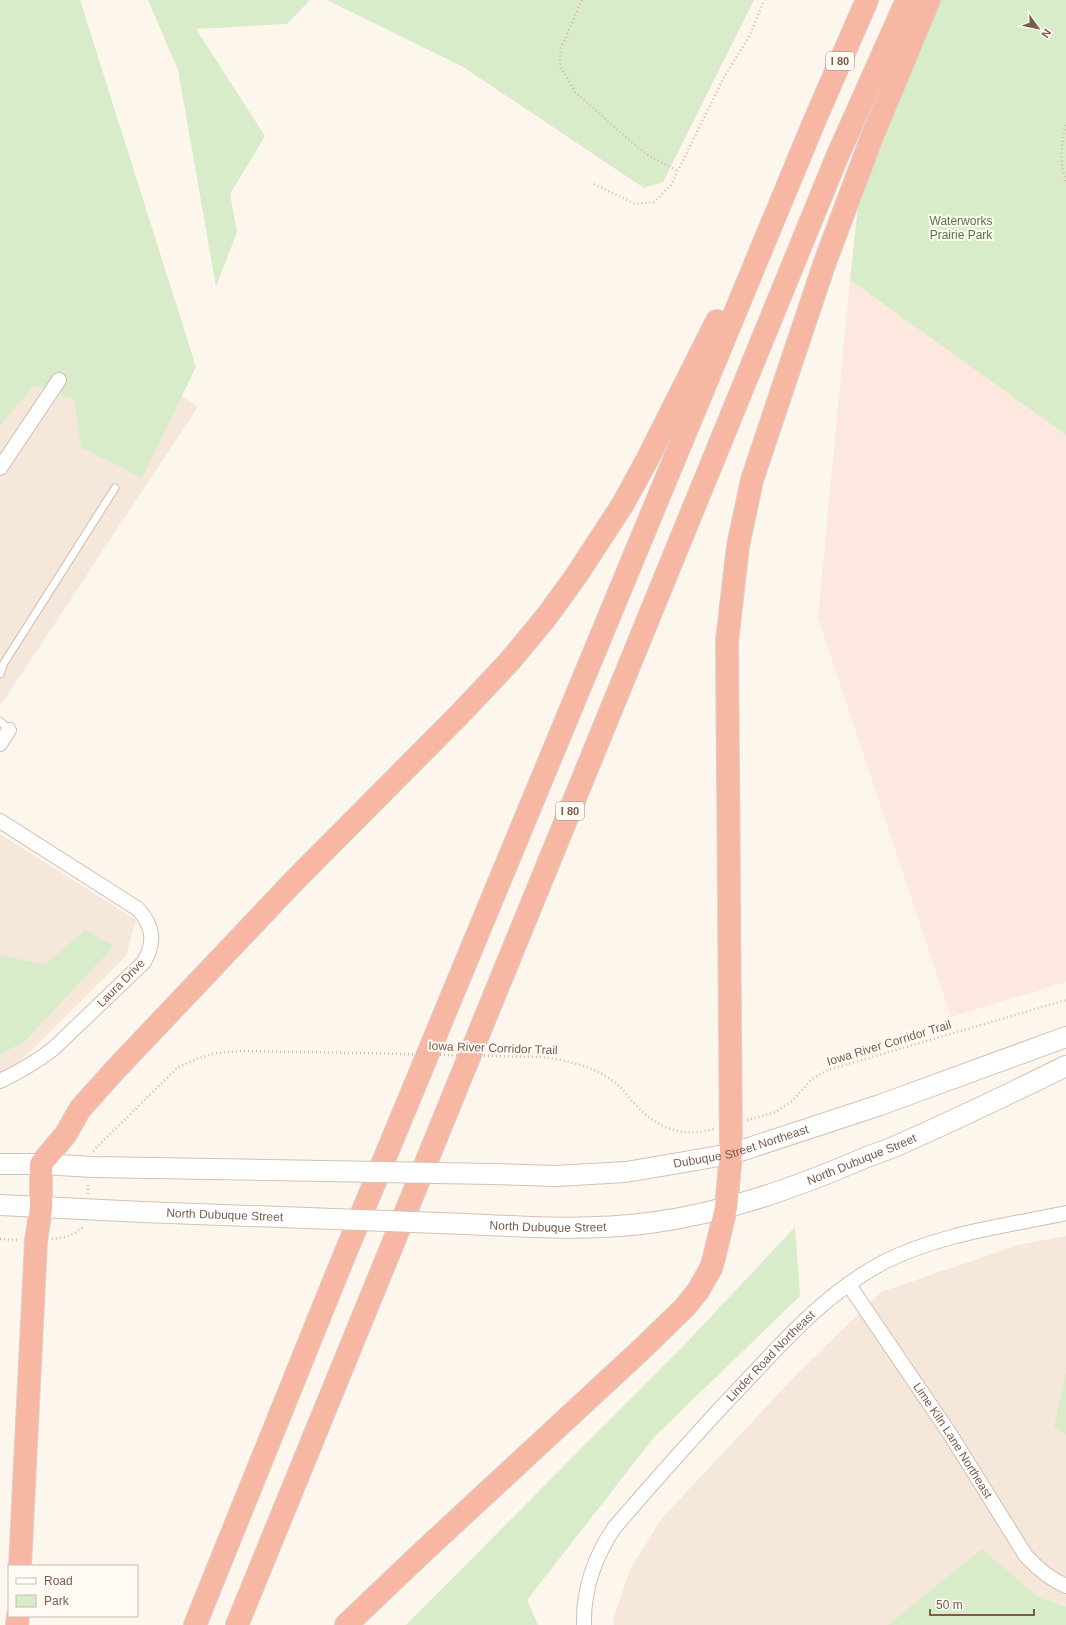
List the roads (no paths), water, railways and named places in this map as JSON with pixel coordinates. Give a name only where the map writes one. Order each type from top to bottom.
[{"type":"highway","name":"I 80","points":[[195,1625],[340,1266],[814,122],[867,0]]},
{"type":"highway","name":"I 80","points":[[238,1625],[837,157],[908,0]]},
{"type":"highway","points":[[346,1625],[644,1347],[698,1291],[711,1268],[726,1208],[731,1154],[727,641],[738,546],[752,480],[825,262],[872,136],[930,0]]},
{"type":"highway","points":[[20,1565],[36,1240],[41,1208],[41,1164],[66,1134],[80,1109],[115,1070],[295,880],[459,715],[509,662],[547,616],[609,527],[644,466],[730,295],[814,122]]},
{"type":"main road","name":"Dubuque Street Northeast","points":[[41,1164],[556,1176],[626,1172],[731,1154],[880,1105],[1066,1037]]},
{"type":"main road","name":"North Dubuque Street","points":[[0,1205],[41,1208],[562,1228],[605,1227],[656,1222],[726,1208],[766,1197],[809,1181],[904,1143],[1066,1066]]},
{"type":"main road","points":[[0,1164],[41,1164]]},
{"type":"street","points":[[0,468],[59,380]]},
{"type":"street","points":[[0,744],[5,726]]},
{"type":"street","name":"Laura Drive","points":[[0,821],[138,909],[145,917],[150,928],[152,940],[149,952],[144,962],[53,1049],[38,1061],[14,1075],[0,1080]]},
{"type":"street","name":"Linder Road Northeast","points":[[584,1625],[583,1610],[591,1569],[602,1545],[614,1528],[711,1418],[816,1309],[840,1290],[850,1285],[857,1278],[884,1263],[930,1244],[977,1232],[1066,1213]]},
{"type":"street","name":"Lime Kiln Lane Northeast","points":[[850,1285],[950,1434],[1026,1556],[1036,1568],[1051,1579],[1066,1586]]},
{"type":"lane","points":[[0,674],[4,663],[115,488]]},
{"type":"park label","name":"Waterworks Prairie Park","points":[[961,228]]}]
